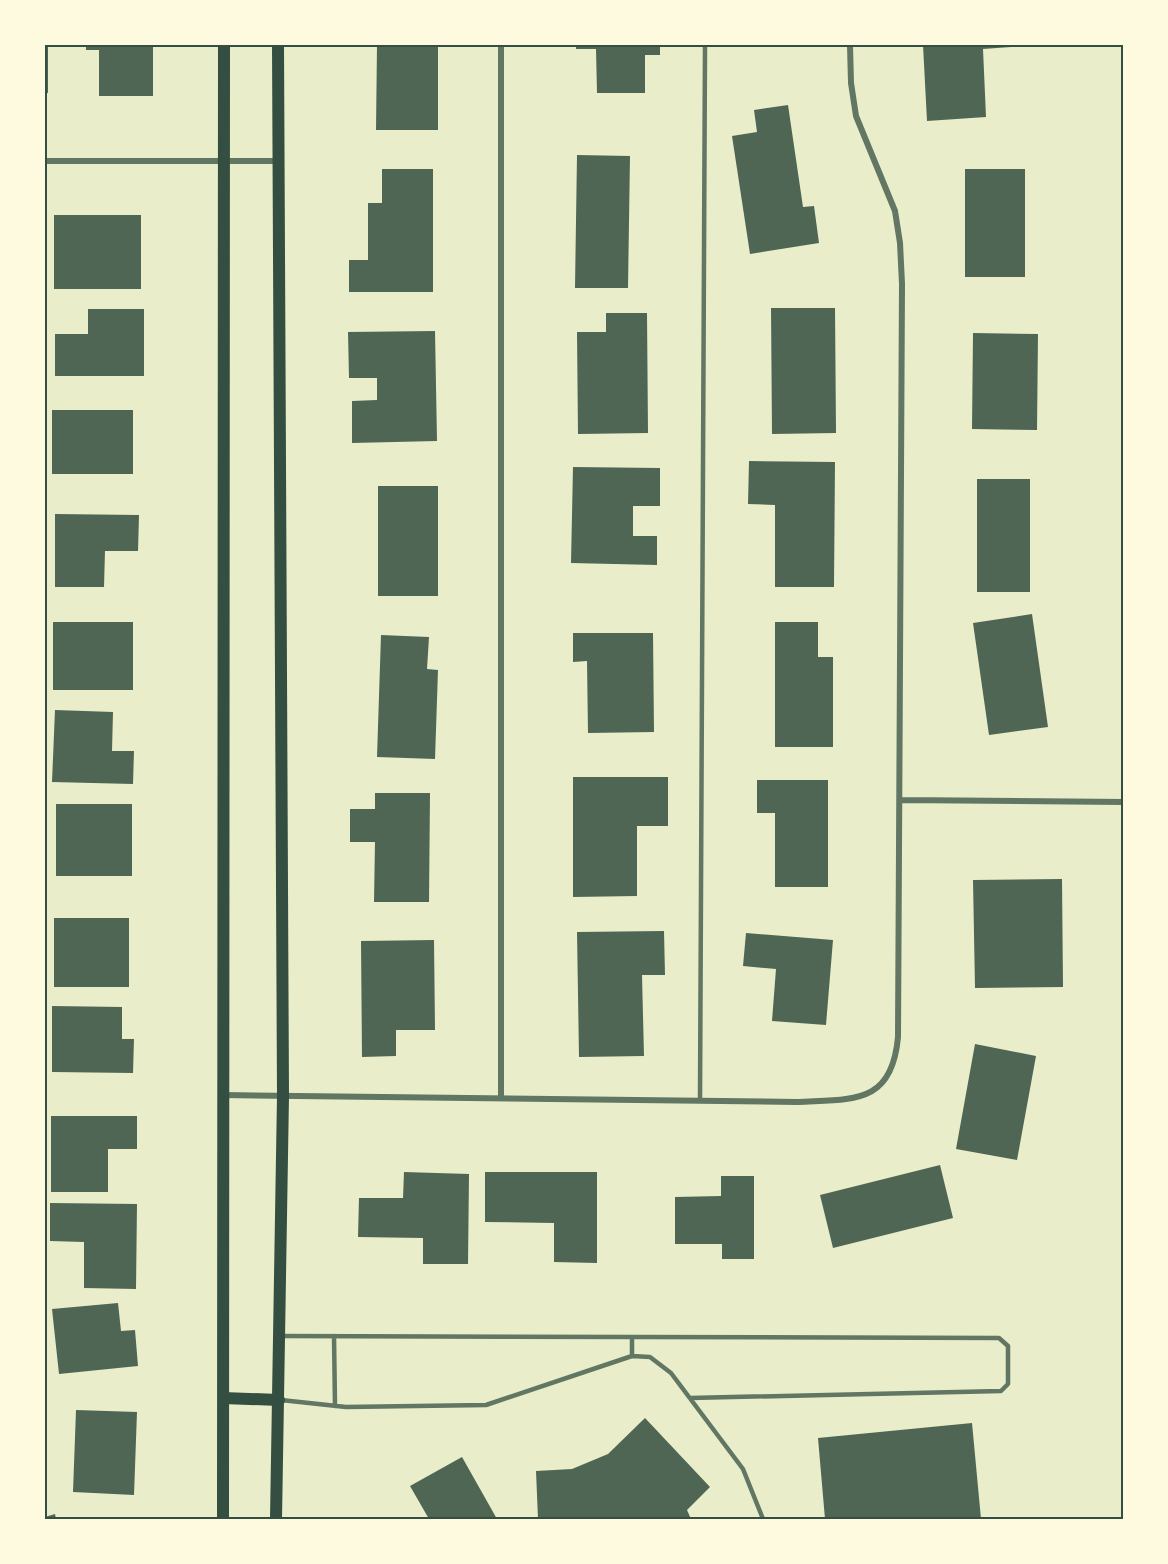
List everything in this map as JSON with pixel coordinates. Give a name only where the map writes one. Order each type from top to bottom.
[{"type":"main road","points":[[224,45],[224,1519]]},
{"type":"main road","points":[[276,1519],[283,1096],[278,45]]},
{"type":"main road","points":[[224,1398],[279,1400]]},
{"type":"street","points":[[501,45],[501,1096]]},
{"type":"street","points":[[224,1095],[501,1096],[798,1102],[855,1098],[877,1087],[890,1074],[896,1058],[898,1037],[900,243],[895,212],[856,116],[851,83],[850,45]]},
{"type":"street","points":[[45,161],[280,161]]},
{"type":"street","points":[[900,800],[1123,802]]},
{"type":"lane","points":[[700,1100],[705,45]]},
{"type":"lane","points":[[280,1336],[999,1338],[1008,1346],[1008,1384],[1001,1391],[690,1398]]},
{"type":"lane","points":[[334,1336],[335,1406]]},
{"type":"lane","points":[[632,1337],[632,1356]]},
{"type":"lane","points":[[279,1400],[335,1406],[486,1405],[632,1356],[650,1358],[671,1373],[743,1469],[763,1519]]},
{"type":"building","points":[[45,45],[48,45],[48,93],[45,93]]},
{"type":"building","points":[[86,45],[153,45],[153,96],[99,96],[99,50],[86,50]]},
{"type":"building","points":[[377,45],[438,45],[438,130],[376,130]]},
{"type":"building","points":[[576,45],[660,45],[660,55],[645,55],[645,93],[597,93],[596,49],[576,49]]},
{"type":"building","points":[[923,45],[1011,45],[1011,47],[983,49],[986,117],[927,121]]},
{"type":"building","points":[[788,105],[803,207],[814,206],[819,243],[750,254],[732,136],[757,132],[754,110]]},
{"type":"building","points":[[577,155],[630,156],[628,288],[575,288]]},
{"type":"building","points":[[382,169],[433,169],[433,292],[349,292],[349,260],[368,260],[368,203],[382,203]]},
{"type":"building","points":[[965,169],[1025,169],[1025,277],[965,277]]},
{"type":"building","points":[[54,215],[141,215],[141,289],[54,289]]},
{"type":"building","points":[[771,308],[835,308],[836,433],[772,434]]},
{"type":"building","points":[[88,309],[144,309],[144,376],[55,376],[55,334],[88,334]]},
{"type":"building","points":[[606,313],[647,313],[648,433],[578,434],[577,332],[606,332]]},
{"type":"building","points":[[435,331],[437,441],[352,443],[352,401],[377,400],[377,378],[349,378],[348,332]]},
{"type":"building","points":[[973,333],[1038,334],[1037,430],[972,429]]},
{"type":"building","points":[[52,410],[133,410],[133,474],[52,474]]},
{"type":"building","points":[[749,461],[835,462],[834,587],[775,587],[775,505],[748,504]]},
{"type":"building","points":[[573,467],[660,468],[660,506],[633,506],[633,536],[657,536],[657,565],[571,563]]},
{"type":"building","points":[[977,479],[1030,479],[1030,592],[977,592]]},
{"type":"building","points":[[378,486],[438,486],[438,596],[378,596]]},
{"type":"building","points":[[55,514],[139,515],[138,551],[105,551],[104,587],[55,587]]},
{"type":"building","points":[[1032,614],[1048,727],[989,735],[973,623]]},
{"type":"building","points":[[53,622],[133,622],[133,690],[53,690]]},
{"type":"building","points":[[775,622],[818,622],[818,657],[833,657],[833,747],[775,747]]},
{"type":"building","points":[[573,633],[653,633],[654,732],[588,733],[587,661],[573,662]]},
{"type":"building","points":[[381,635],[429,637],[427,669],[438,670],[435,759],[377,757]]},
{"type":"building","points":[[55,710],[113,712],[112,751],[134,751],[133,784],[52,782]]},
{"type":"building","points":[[573,777],[668,777],[668,826],[637,826],[637,896],[573,897]]},
{"type":"building","points":[[757,780],[828,780],[828,887],[775,887],[775,813],[757,813]]},
{"type":"building","points":[[375,793],[430,793],[429,902],[374,902],[375,842],[350,842],[350,809],[375,809]]},
{"type":"building","points":[[56,804],[132,804],[132,876],[56,876]]},
{"type":"building","points":[[1062,879],[1063,987],[975,988],[973,880]]},
{"type":"building","points":[[54,918],[129,918],[129,987],[54,987]]},
{"type":"building","points":[[664,931],[665,975],[642,975],[644,1056],[579,1057],[577,932]]},
{"type":"building","points":[[746,933],[833,940],[826,1025],[772,1021],[776,969],[743,966]]},
{"type":"building","points":[[434,940],[435,1030],[396,1030],[396,1056],[362,1057],[361,941]]},
{"type":"building","points":[[52,1006],[122,1007],[122,1039],[134,1039],[133,1073],[52,1072]]},
{"type":"building","points":[[975,1044],[1036,1056],[1017,1160],[956,1149]]},
{"type":"building","points":[[51,1116],[137,1116],[137,1149],[108,1149],[108,1192],[51,1192]]},
{"type":"building","points":[[940,1165],[953,1218],[833,1248],[820,1195]]},
{"type":"building","points":[[404,1172],[469,1174],[468,1264],[423,1264],[423,1238],[358,1237],[359,1198],[403,1198]]},
{"type":"building","points":[[485,1172],[597,1172],[597,1263],[554,1262],[554,1223],[485,1222]]},
{"type":"building","points":[[721,1176],[754,1176],[754,1259],[722,1259],[722,1244],[675,1244],[675,1197],[721,1196]]},
{"type":"building","points":[[50,1203],[137,1204],[136,1289],[84,1288],[84,1242],[50,1241]]},
{"type":"building","points":[[118,1303],[121,1331],[135,1330],[138,1366],[59,1374],[52,1309]]},
{"type":"building","points":[[76,1410],[137,1412],[134,1495],[73,1492]]},
{"type":"building","points":[[645,1418],[710,1487],[687,1510],[691,1519],[538,1519],[536,1471],[572,1469],[608,1454]]},
{"type":"building","points":[[972,1423],[981,1519],[825,1519],[818,1438]]},
{"type":"building","points":[[462,1457],[497,1519],[429,1519],[410,1486]]},
{"type":"building","points":[[55,1514],[56,1519],[45,1519],[45,1517]]}]
